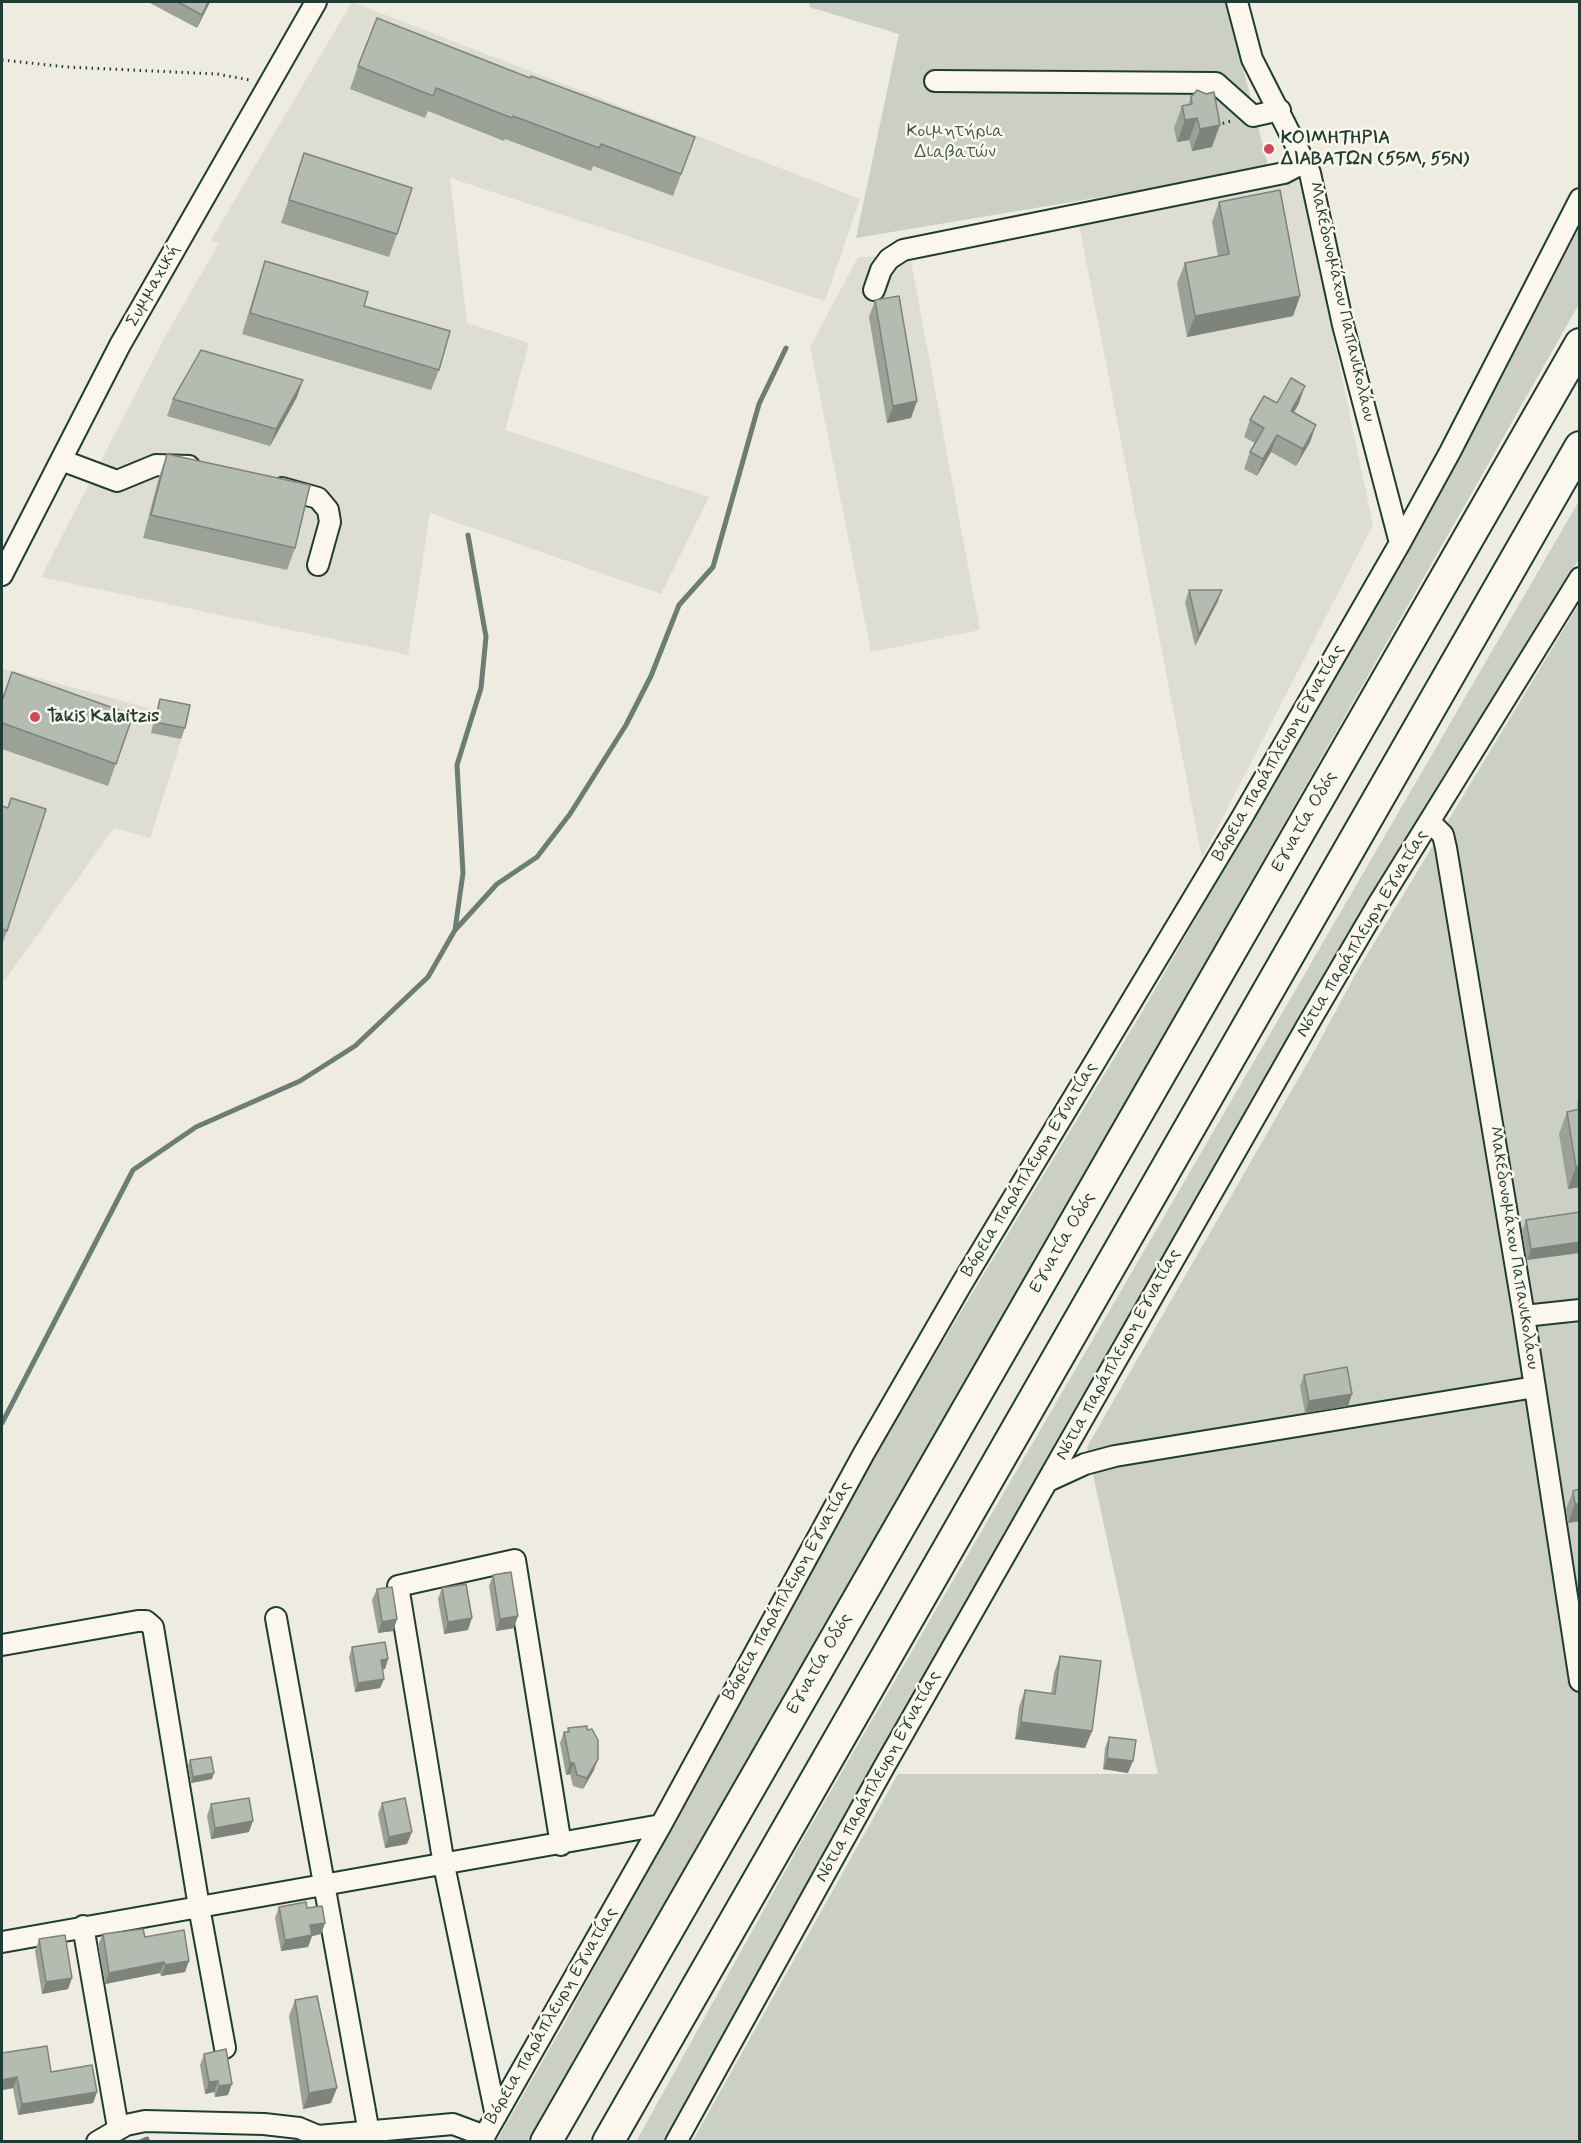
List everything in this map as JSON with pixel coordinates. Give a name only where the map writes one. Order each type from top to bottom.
[{"type":"highway","name":"Εγνατία Οδός","points":[[546,2142],[1580,344]]},
{"type":"highway","points":[[608,2142],[1580,447]]},
{"type":"street","name":"Συμμαχική","points":[[2,575],[120,345],[316,2]]},
{"type":"street","name":"Μακεδονομάχου Παπανικολάου","points":[[1237,2],[1252,59],[1280,110],[1310,173],[1343,325],[1400,543]]},
{"type":"street","points":[[935,81],[1216,82],[1253,116],[1280,110]]},
{"type":"street","points":[[874,290],[881,270],[889,260],[903,250],[1284,173],[1305,162]]},
{"type":"street","name":"Βόρεια παράπλευρη Εγνατίας","points":[[483,2139],[661,1825],[870,1442],[1241,819],[1400,543],[1450,452],[1580,199]]},
{"type":"street","points":[[61,460],[117,481],[156,465],[179,464],[202,470]]},
{"type":"street","points":[[259,483],[318,498],[328,510],[330,522],[318,565]]},
{"type":"street","name":"Νότια παράπλευρη Εγνατίας","points":[[676,2142],[884,1767],[1306,1026],[1377,906],[1580,578]]},
{"type":"street","name":"Μακεδονομάχου Παπανικολάου","points":[[1430,822],[1443,835],[1446,848],[1535,1387],[1576,1619],[1580,1681]]},
{"type":"street","points":[[1524,1316],[1580,1310]]},
{"type":"street","points":[[1048,1481],[1085,1464],[1114,1456],[1535,1387]]},
{"type":"street","points":[[496,2116],[444,1864],[398,1586],[515,1560],[561,1845]]},
{"type":"street","points":[[276,1618],[369,2133]]},
{"type":"street","points":[[2,1645],[138,1621],[146,1621],[153,1627],[199,1907],[225,2048]]},
{"type":"street","points":[[2,1942],[82,1926],[561,1845],[661,1825]]},
{"type":"street","points":[[82,1926],[118,2128]]},
{"type":"street","points":[[97,2142],[118,2128],[145,2121],[283,2126],[318,2136],[453,2124],[483,2139]]},
{"type":"path","points":[[2,60],[67,67],[217,74],[269,84]]},
{"type":"shaded area","points":[[352,2],[860,199],[825,301],[450,178],[467,323],[529,343],[505,430],[709,497],[661,594],[430,513],[408,655],[41,577],[166,335],[219,243],[211,240]]},
{"type":"shaded area","points":[[1300,179],[1373,525],[1202,858],[1078,219]]},
{"type":"shaded area","points":[[910,256],[980,630],[871,652],[810,347],[858,257]]},
{"type":"shaded area","points":[[2,668],[188,719],[150,838],[114,828],[2,984]]},
{"type":"green space","name":"Κοιμητήρια Διαβατών","points":[[810,2],[1226,2],[1269,169],[856,238],[899,34],[809,7]]},
{"type":"green space","points":[[1579,223],[1579,304],[1181,1005],[527,2141],[496,2142],[564,2024],[848,1499],[1145,1007],[1417,531]]},
{"type":"green space","points":[[1579,501],[1579,559],[1408,840],[1220,1158],[663,2141],[636,2142],[799,1846]]},
{"type":"green space","points":[[1579,604],[1579,2141],[692,2142],[898,1774],[1158,1774],[1087,1447],[1316,1048],[1356,973]]},
{"type":"building","points":[[178,2],[208,2],[202,15]]},
{"type":"building","points":[[377,18],[530,78],[531,76],[695,137],[681,174],[601,144],[599,148],[513,116],[512,118],[436,88],[433,96],[358,66]]},
{"type":"building","points":[[1197,90],[1206,94],[1214,92],[1220,125],[1200,129],[1197,118],[1185,120],[1182,106],[1192,104],[1191,97]]},
{"type":"building","points":[[304,153],[412,188],[397,234],[289,200]]},
{"type":"building","points":[[1280,190],[1300,296],[1195,316],[1185,263],[1229,254],[1219,202]]},
{"type":"building","points":[[265,261],[368,292],[364,306],[450,331],[439,370],[250,313]]},
{"type":"building","points":[[899,296],[917,401],[893,406],[875,300]]},
{"type":"building","points":[[201,350],[303,380],[276,429],[173,399]]},
{"type":"building","points":[[1291,378],[1305,386],[1291,411],[1316,425],[1303,449],[1277,435],[1263,459],[1250,452],[1264,428],[1250,420],[1264,396],[1277,403]]},
{"type":"building","points":[[167,454],[310,485],[295,548],[151,515]]},
{"type":"building","points":[[1189,590],[1222,590],[1199,634]]},
{"type":"building","points":[[12,672],[133,715],[116,764],[2,723],[2,701]]},
{"type":"building","points":[[160,699],[190,705],[185,728],[155,722]]},
{"type":"building","points":[[11,798],[46,809],[7,931],[2,929],[2,806],[8,808]]},
{"type":"building","points":[[1580,1109],[1580,1166],[1576,1167],[1567,1112]]},
{"type":"building","points":[[1580,1212],[1580,1242],[1531,1249],[1526,1220]]},
{"type":"building","points":[[1347,1367],[1352,1394],[1309,1401],[1304,1375]]},
{"type":"building","points":[[1580,1489],[1580,1504],[1575,1504],[1573,1491]]},
{"type":"building","points":[[511,1572],[518,1616],[500,1619],[493,1575]]},
{"type":"building","points":[[466,1584],[472,1618],[448,1622],[442,1588]]},
{"type":"building","points":[[392,1587],[397,1619],[382,1622],[377,1589]]},
{"type":"building","points":[[385,1642],[388,1659],[381,1660],[384,1679],[358,1683],[352,1647]]},
{"type":"building","points":[[1060,1656],[1101,1661],[1092,1731],[1021,1722],[1025,1690],[1055,1694]]},
{"type":"building","points":[[587,1726],[587,1730],[592,1729],[598,1740],[598,1759],[587,1778],[577,1775],[574,1763],[570,1763],[564,1732],[569,1732],[568,1728]]},
{"type":"building","points":[[1109,1737],[1136,1740],[1133,1761],[1107,1758]]},
{"type":"building","points":[[211,1757],[214,1773],[193,1777],[190,1760]]},
{"type":"building","points":[[249,1798],[253,1821],[215,1828],[211,1804]]},
{"type":"building","points":[[405,1798],[412,1832],[389,1837],[382,1803]]},
{"type":"building","points":[[306,1902],[307,1908],[322,1906],[325,1923],[310,1925],[312,1935],[285,1940],[279,1907]]},
{"type":"building","points":[[143,1929],[145,1937],[184,1930],[189,1961],[165,1965],[164,1962],[109,1973],[103,1934]]},
{"type":"building","points":[[65,1935],[72,1978],[46,1982],[39,1939]]},
{"type":"building","points":[[317,1996],[337,2088],[309,2093],[295,2000]]},
{"type":"building","points":[[47,2046],[51,2072],[92,2065],[97,2092],[22,2104],[17,2077],[2,2080],[2,2053]]},
{"type":"building","points":[[226,2049],[232,2084],[219,2086],[218,2081],[209,2082],[204,2054]]},
{"type":"waterway","points":[[456,929],[497,884],[537,857],[570,814],[626,725],[651,676],[679,605],[713,567],[759,404],[786,348]]},
{"type":"waterway","points":[[2,1423],[133,1170],[196,1127],[300,1081],[355,1046],[428,977],[455,930],[463,873],[457,765],[481,688],[486,637],[468,535]]},
{"type":"waterway","points":[[140,2142],[147,2139]]},
{"type":"place","name":"ΚΟΙΜΗΤΗΡΙΑ ΔΙΑΒΑΤΩΝ (55Μ, 55Ν)","points":[[1269,149]]},
{"type":"place","name":"Takis Kalaitzis","points":[[35,717]]}]
